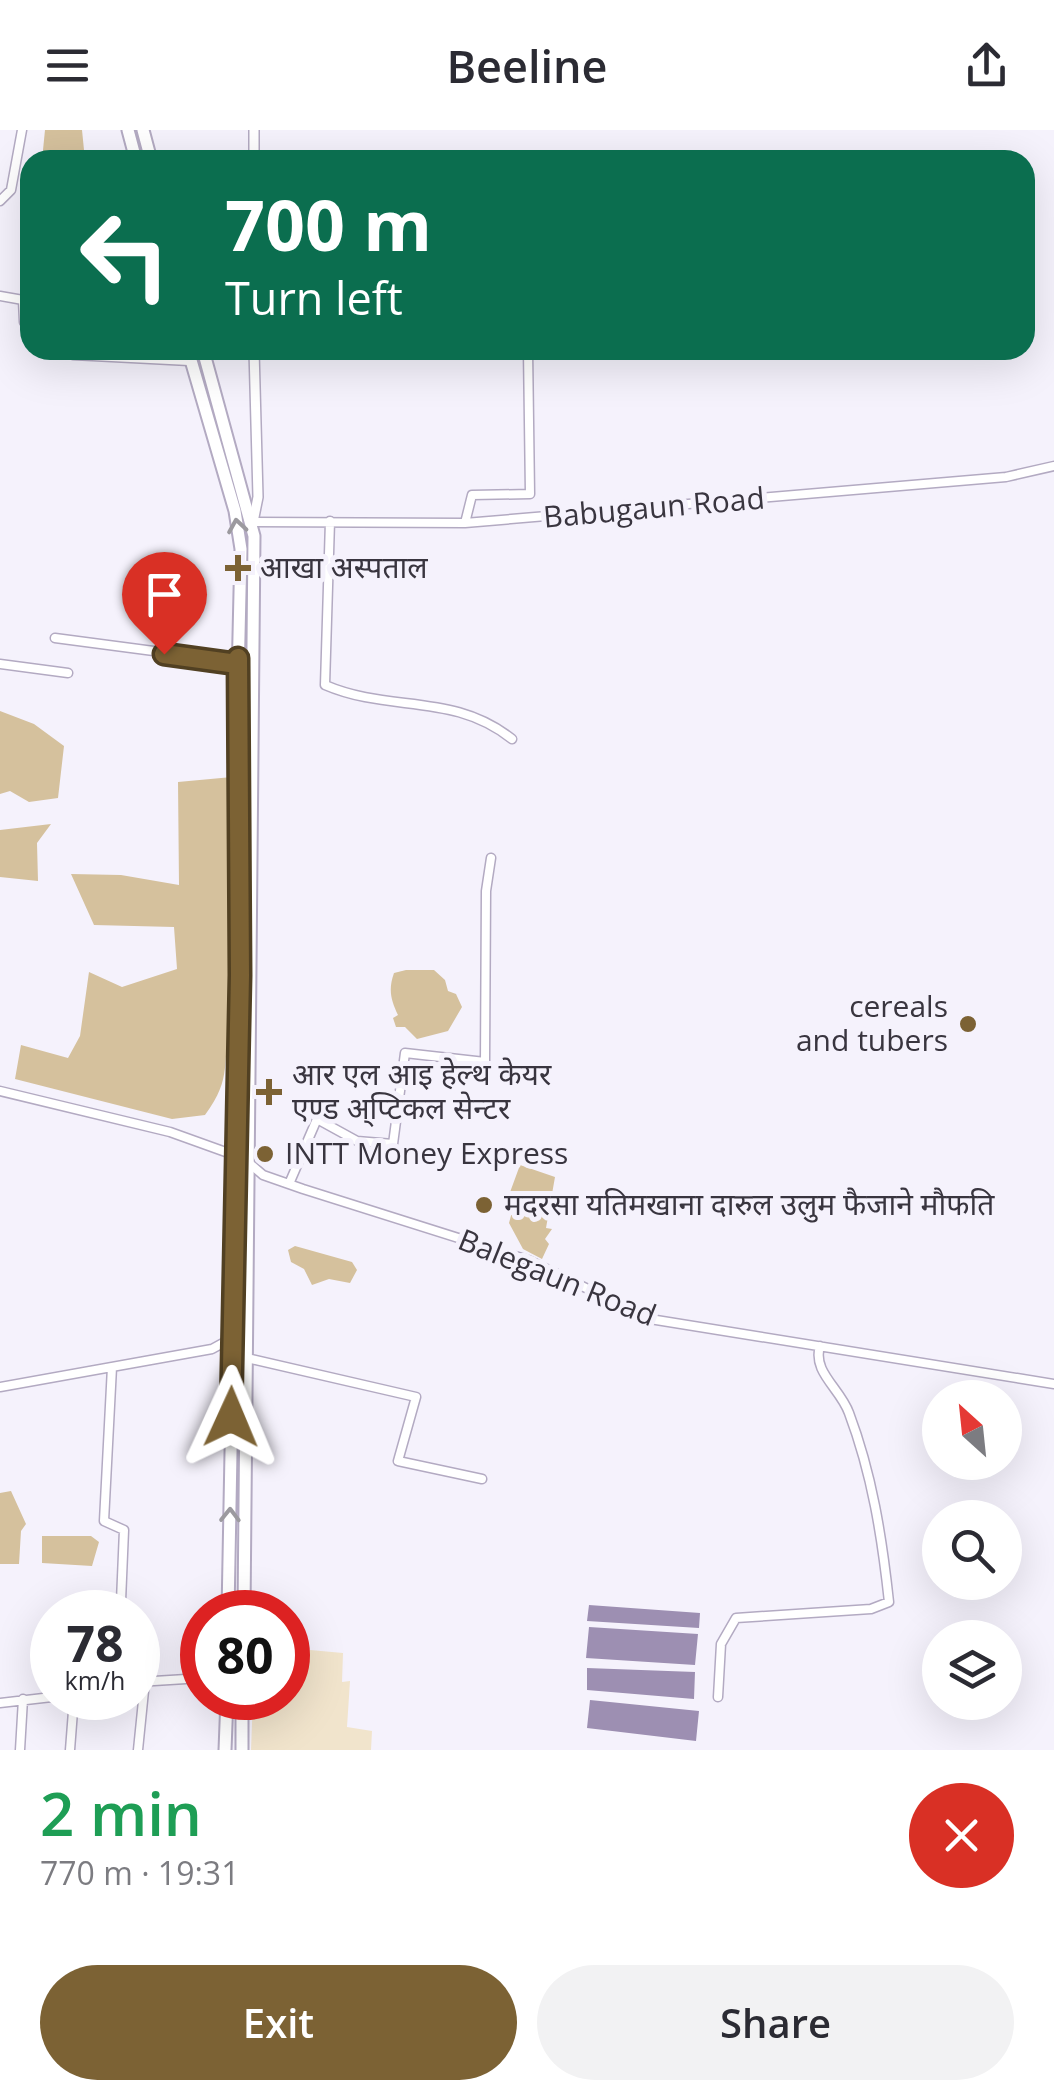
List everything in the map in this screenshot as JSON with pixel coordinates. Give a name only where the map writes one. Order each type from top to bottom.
[{"type":"highway","points":[[191,360],[239,529],[240,975],[247,1358],[244,1590]]},
{"type":"highway","points":[[206,360],[252,522],[242,1160],[232,1338],[228,1590]]},
{"type":"highway","points":[[225,1750],[226,1720]]},
{"type":"highway","points":[[242,1720],[242,1750]]},
{"type":"main road","points":[[252,522],[258,498],[254,360]]},
{"type":"street","points":[[0,201],[11,190],[22,130]]},
{"type":"street","points":[[137,360],[189,360]]},
{"type":"street","points":[[464,523],[472,495],[530,494],[528,360]]},
{"type":"street","name":"Babugaun Road","points":[[252,522],[464,523],[1006,477],[1054,466]]},
{"type":"street","points":[[330,521],[325,685],[362,698],[423,702],[456,710],[494,725],[512,739]]},
{"type":"street","points":[[55,638],[237,664],[238,658]]},
{"type":"street","points":[[0,664],[68,673]]},
{"type":"street","points":[[290,1184],[317,1120],[357,1141],[393,1144],[406,1054],[486,1062],[486,891],[492,858]]},
{"type":"street","name":"Balegaun Road","points":[[0,1091],[170,1132],[242,1160],[263,1175],[528,1260],[650,1320],[1054,1384]]},
{"type":"street","points":[[0,1387],[212,1349],[232,1338]]},
{"type":"street","points":[[718,1697],[721,1644],[736,1618],[871,1609],[889,1602],[864,1458],[840,1389],[816,1360],[820,1346]]},
{"type":"street","points":[[247,1358],[416,1398],[398,1461],[482,1479]]},
{"type":"street","points":[[112,1366],[104,1522],[124,1530],[122,1590]]},
{"type":"street","points":[[20,1750],[22,1699]]},
{"type":"street","points":[[0,1703],[30,1699]]},
{"type":"street","points":[[70,1750],[72,1720]]},
{"type":"street","points":[[138,1750],[139,1720]]},
{"type":"shaded area","points":[[45,130],[82,130],[84,150],[43,150]]},
{"type":"shaded area","points":[[0,711],[34,724],[64,746],[58,798],[29,802],[10,791],[0,794]]},
{"type":"shaded area","points":[[232,777],[232,1022],[220,1090],[205,1115],[172,1119],[15,1079],[21,1045],[68,1058],[80,1036],[89,972],[122,987],[177,969],[174,927],[94,925],[71,874],[121,875],[179,885],[178,782]]},
{"type":"shaded area","points":[[51,824],[37,843],[38,881],[0,877],[0,830]]},
{"type":"shaded area","points":[[434,970],[445,980],[448,991],[456,994],[462,1007],[448,1031],[417,1039],[405,1027],[396,1027],[393,1018],[398,1015],[391,985],[394,973]]},
{"type":"shaded area","points":[[520,1165],[555,1177],[546,1228],[552,1229],[545,1239],[549,1244],[542,1259],[523,1249],[509,1223],[512,1212],[505,1206]]},
{"type":"shaded area","points":[[295,1246],[352,1262],[357,1270],[350,1283],[329,1279],[312,1285],[304,1269],[291,1262],[288,1250]]},
{"type":"shaded area","points":[[11,1491],[26,1524],[21,1531],[19,1564],[0,1564],[0,1493]]},
{"type":"shaded area","points":[[42,1536],[91,1536],[99,1542],[92,1566],[42,1563]]},
{"type":"shaded area","points":[[589,1605],[700,1613],[699,1628],[587,1621]]},
{"type":"shaded area","points":[[589,1627],[698,1634],[695,1665],[586,1658]]},
{"type":"shaded area","points":[[310,1650],[343,1653],[342,1682],[350,1681],[347,1727],[372,1731],[371,1750],[251,1750],[252,1720],[310,1720]]},
{"type":"shaded area","points":[[587,1668],[695,1672],[694,1699],[587,1690]]},
{"type":"shaded area","points":[[590,1700],[699,1711],[696,1741],[587,1728]]},
{"type":"place","name":"आखा अस्पताल","points":[[238,568]]},
{"type":"place","name":"cereals and tubers","points":[[968,1024]]},
{"type":"place","name":"आर एल आइ हेल्थ केयर एण्ड अ्प्टिकल सेन्टर","points":[[269,1092]]},
{"type":"place","name":"INTT Money Express","points":[[265,1154]]},
{"type":"place","name":"मदरसा यतिमखाना दारुल उलुम फैजाने माैफति","points":[[484,1205]]},
{"type":"route","points":[[164,654],[237,664],[238,658],[240,975],[231,1417]]}]
